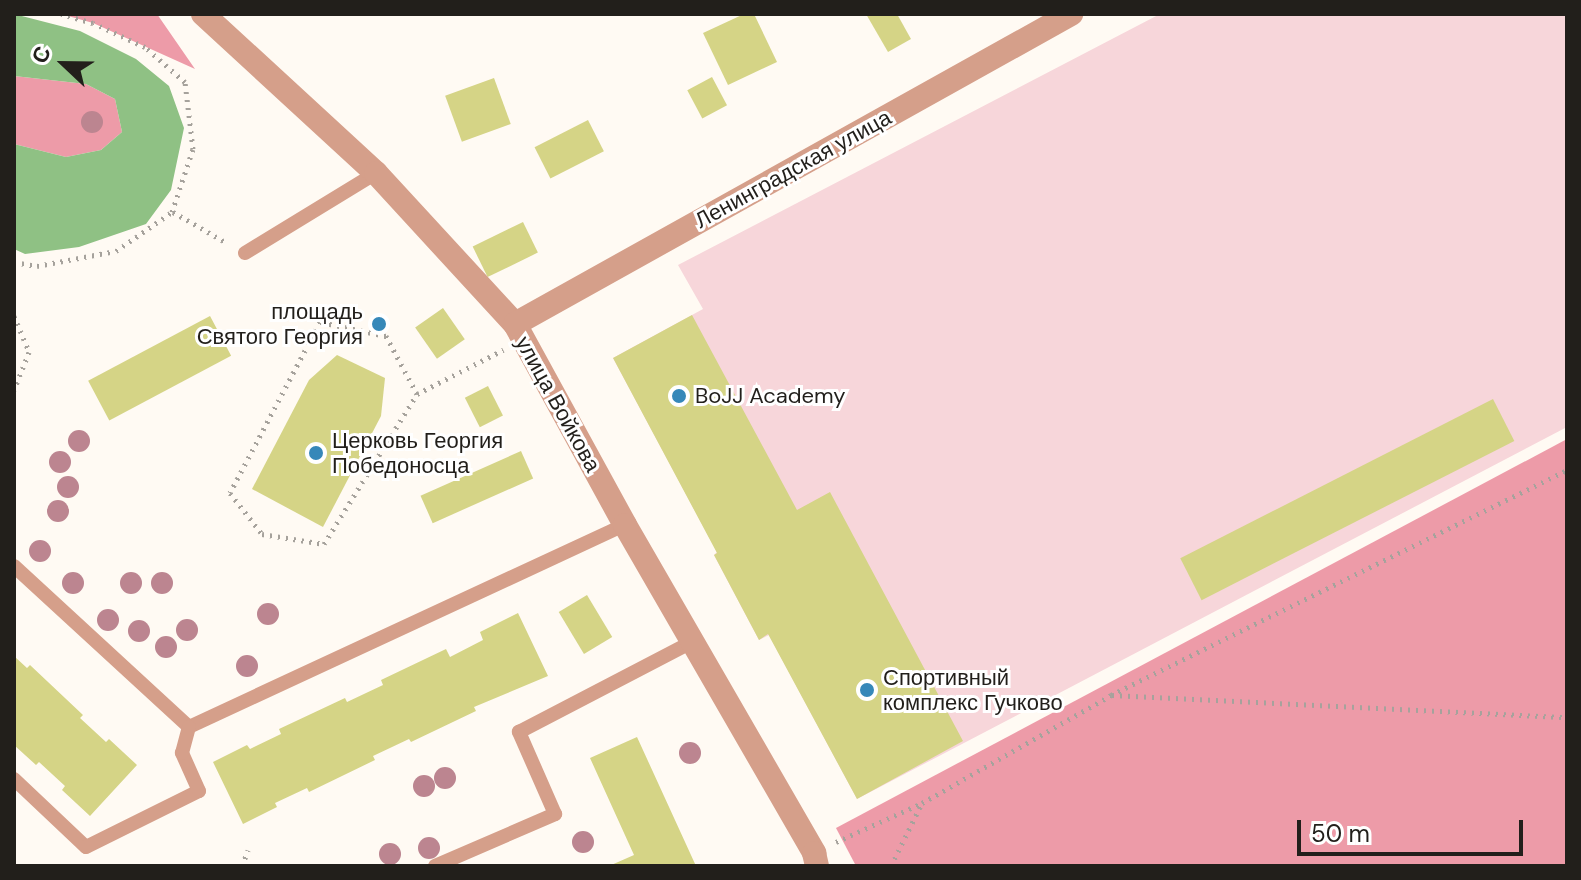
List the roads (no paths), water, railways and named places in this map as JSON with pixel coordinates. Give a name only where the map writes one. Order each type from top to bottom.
[{"type":"street","name":"улица Войкова","points":[[203,14],[376,173],[519,332],[816,860]]},
{"type":"street","name":"Ленинградская улица","points":[[519,332],[1071,14]]},
{"type":"lane","points":[[245,253],[376,173]]},
{"type":"lane","points":[[189,727],[625,525]]},
{"type":"lane","points":[[14,566],[189,727]]},
{"type":"lane","points":[[435,866],[555,814],[519,732],[694,641]]},
{"type":"lane","points":[[14,779],[86,847],[199,791],[182,753],[189,727]]},
{"type":"place","name":"площадь Святого Георгия","points":[[379,324]]},
{"type":"place","name":"BoJJ Academy","points":[[679,396]]},
{"type":"place","name":"Церковь Георгия Победоносца","points":[[316,453]]},
{"type":"place","name":"Спортивный комплекс Гучково","points":[[867,690]]}]
